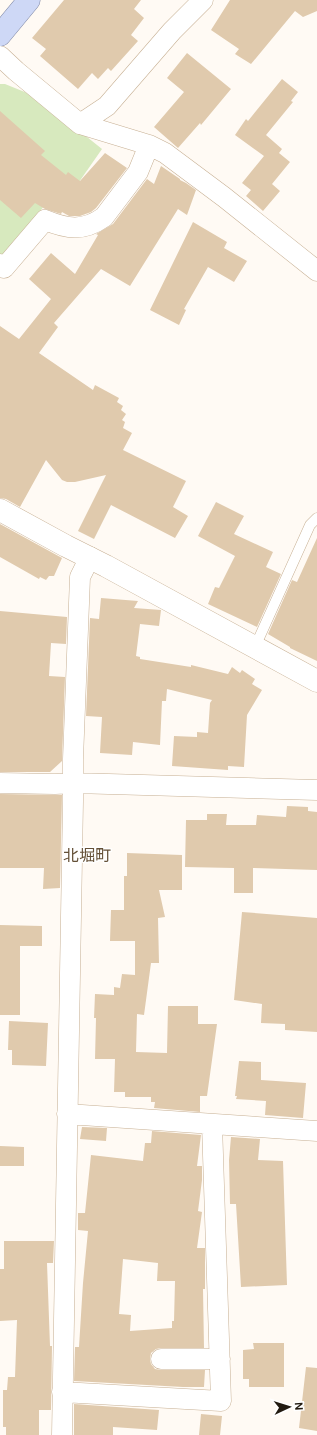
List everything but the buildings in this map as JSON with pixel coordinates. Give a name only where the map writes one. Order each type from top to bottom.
[{"type":"main road","points":[[0,35],[29,0]]},
{"type":"street","points":[[80,124],[107,106],[172,31],[203,0]]},
{"type":"street","points":[[0,56],[80,124],[149,145],[165,153],[224,197],[317,271]]},
{"type":"street","points":[[0,264],[4,268],[45,220],[64,227],[74,228],[83,227],[104,217],[138,172],[149,145]]},
{"type":"street","points":[[0,510],[317,680]]},
{"type":"street","points":[[62,1435],[74,783],[72,759],[80,577],[90,557]]},
{"type":"street","points":[[0,783],[74,783],[317,790]]},
{"type":"street","points":[[67,1114],[317,1131]]},
{"type":"street","points":[[62,1392],[221,1401],[212,1124]]},
{"type":"street","points":[[161,1359],[220,1359]]},
{"type":"lane","points":[[255,647],[310,525],[317,518]]},
{"type":"green space","points":[[0,84],[5,84],[37,97],[102,149],[72,192],[60,184],[41,210],[2,256],[0,254]]},
{"type":"district","name":"北堀町","points":[[87,855]]}]
